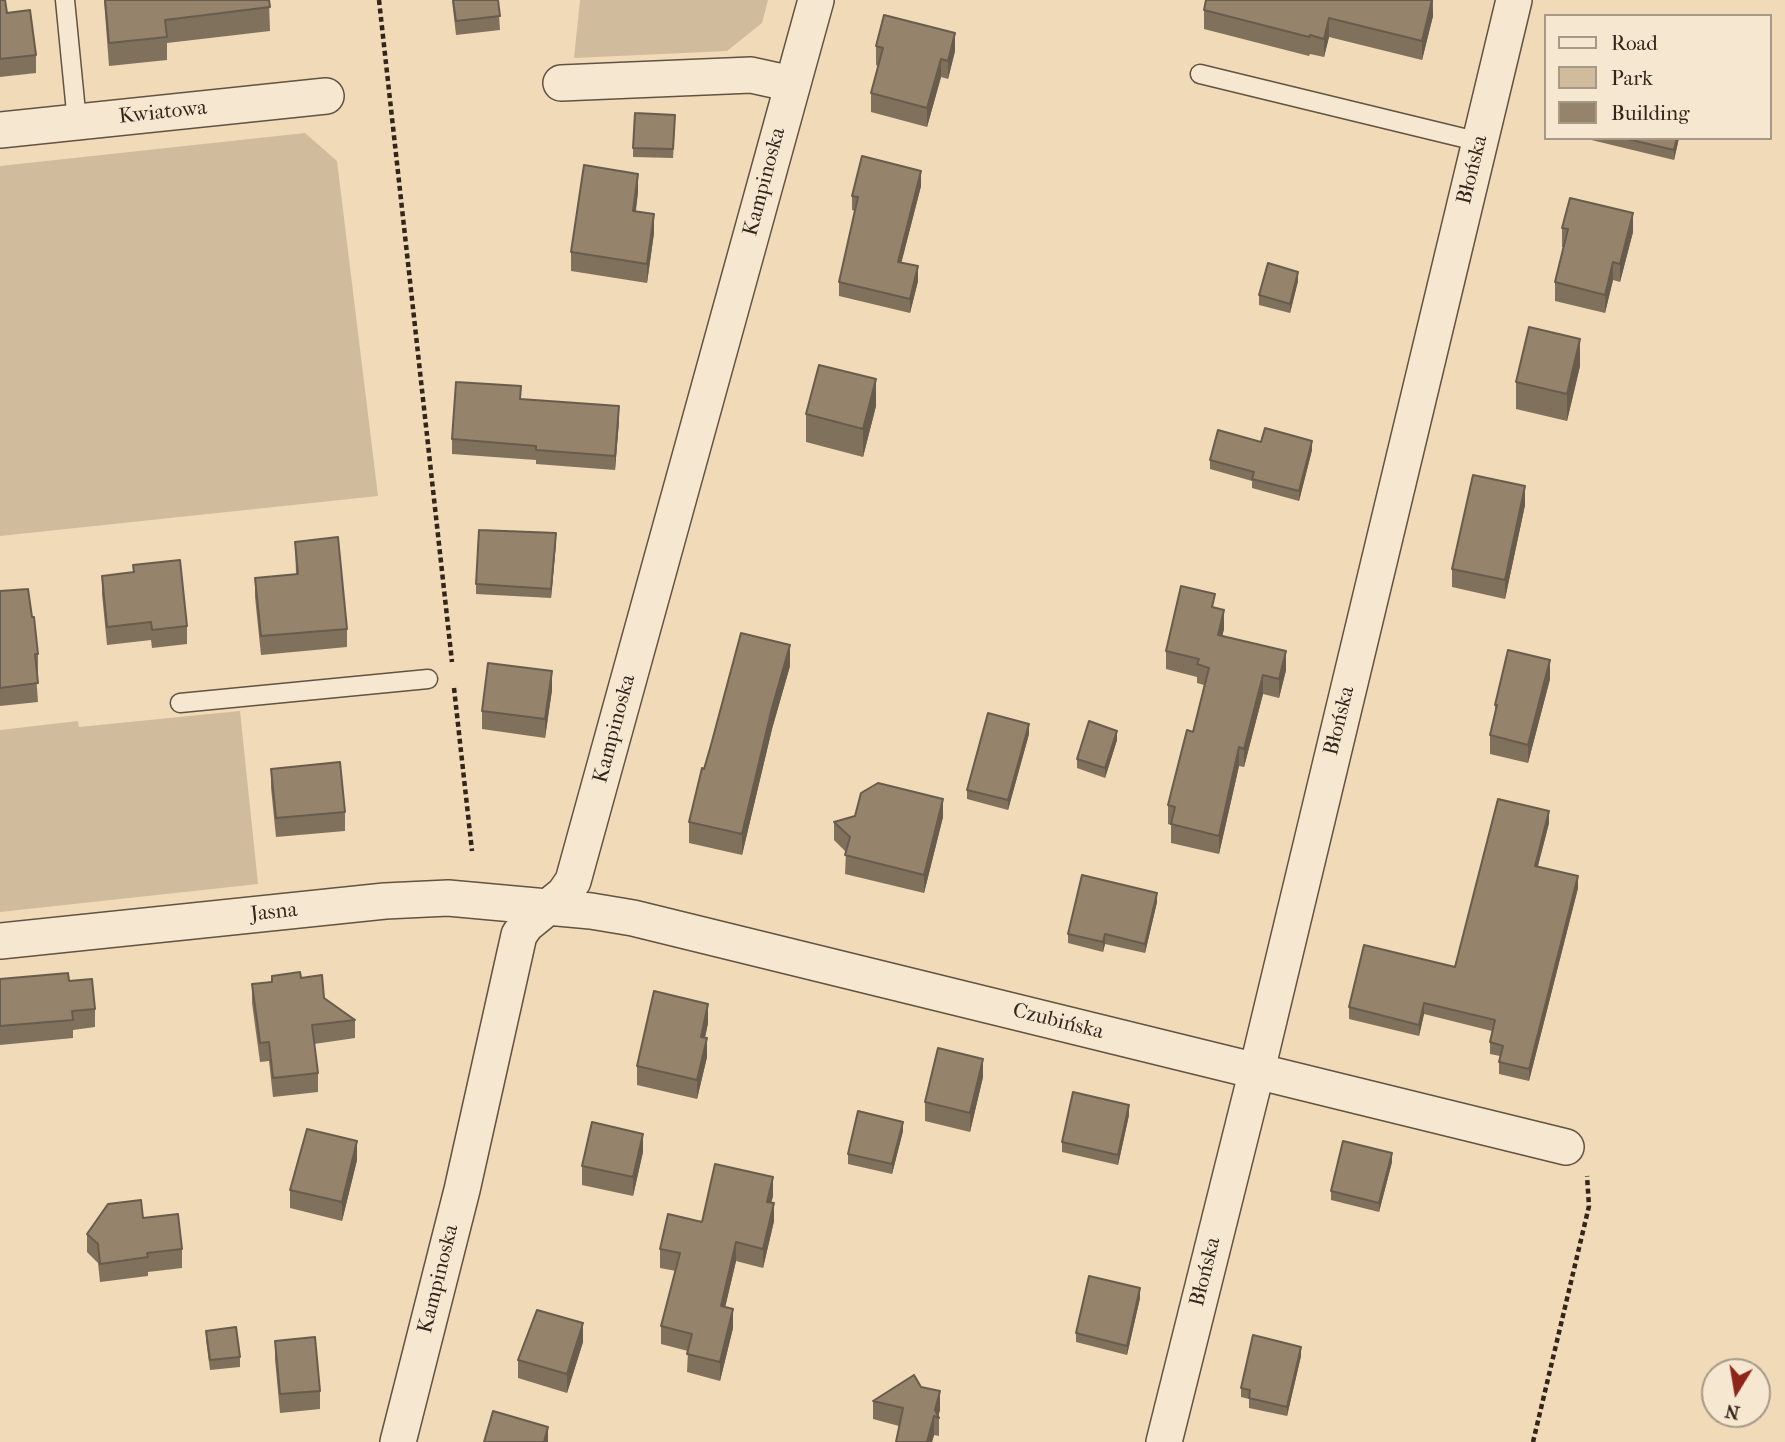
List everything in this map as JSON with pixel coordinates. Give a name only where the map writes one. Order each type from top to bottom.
[{"type":"street","name":"Kampinoska","points":[[398,1442],[461,1190],[519,935],[526,925],[564,894],[573,881],[816,0]]},
{"type":"street","name":"Błońska","points":[[1164,1442],[1257,1070],[1514,0]]},
{"type":"street","points":[[561,83],[751,75],[792,84]]},
{"type":"street","name":"Kwiatowa","points":[[0,130],[326,96]]},
{"type":"street","name":"Jasna","points":[[0,941],[385,901],[448,898],[549,907]]},
{"type":"street","name":"Czubińska","points":[[549,907],[634,918],[1566,1147]]},
{"type":"lane","points":[[65,0],[77,122]]},
{"type":"lane","points":[[1200,74],[1480,142]]},
{"type":"lane","points":[[180,703],[428,680]]},
{"type":"path","points":[[379,0],[453,672]]},
{"type":"path","points":[[454,685],[472,851]]},
{"type":"path","points":[[1533,1442],[1589,1206],[1586,1160],[1566,1147]]},
{"type":"green space","points":[[580,0],[768,0],[762,23],[727,51],[574,58]]},
{"type":"green space","points":[[305,133],[337,161],[378,496],[0,536],[0,166]]},
{"type":"green space","points":[[240,711],[258,884],[0,912],[0,730],[78,721],[79,727]]},
{"type":"building","points":[[0,0],[5,0],[7,13],[30,10],[36,55],[0,59]]},
{"type":"building","points":[[105,0],[269,0],[270,7],[165,20],[167,37],[109,43]]},
{"type":"building","points":[[453,0],[498,0],[500,16],[456,21]]},
{"type":"building","points":[[1206,0],[1432,0],[1422,41],[1329,18],[1324,39],[1310,35],[1309,37],[1204,10]]},
{"type":"building","points":[[884,15],[955,33],[948,61],[941,59],[927,108],[871,93],[883,48],[876,46]]},
{"type":"building","points":[[635,113],[675,115],[673,149],[633,148]]},
{"type":"building","points":[[1632,140],[1676,140],[1674,150]]},
{"type":"building","points":[[862,156],[921,171],[898,262],[918,266],[910,299],[839,282],[858,197],[852,196]]},
{"type":"building","points":[[584,165],[638,174],[633,211],[654,214],[647,264],[571,252]]},
{"type":"building","points":[[1570,198],[1633,213],[1620,264],[1613,262],[1605,295],[1555,282],[1568,229],[1562,228]]},
{"type":"building","points":[[1268,263],[1298,272],[1290,304],[1259,295]]},
{"type":"building","points":[[1529,327],[1580,339],[1567,394],[1516,382]]},
{"type":"building","points":[[819,365],[876,379],[863,429],[806,414]]},
{"type":"building","points":[[456,382],[521,386],[520,399],[619,406],[615,456],[536,450],[536,446],[452,439]]},
{"type":"building","points":[[1265,428],[1312,441],[1299,491],[1252,479],[1254,472],[1210,460],[1218,430],[1261,442]]},
{"type":"building","points":[[1473,475],[1525,486],[1505,580],[1452,569]]},
{"type":"building","points":[[479,530],[556,533],[551,589],[476,584]]},
{"type":"building","points":[[338,537],[347,629],[261,636],[255,578],[298,574],[295,542]]},
{"type":"building","points":[[180,560],[187,626],[152,630],[151,622],[107,627],[102,576],[134,572],[133,565]]},
{"type":"building","points":[[1181,586],[1215,594],[1212,607],[1224,610],[1218,635],[1286,651],[1279,679],[1263,675],[1244,749],[1239,747],[1219,836],[1171,824],[1175,807],[1168,805],[1187,730],[1193,732],[1209,668],[1197,664],[1199,659],[1166,651]]},
{"type":"building","points":[[28,589],[38,654],[35,654],[38,683],[0,688],[0,591]]},
{"type":"building","points":[[741,633],[790,645],[742,834],[689,822]]},
{"type":"building","points":[[1508,650],[1550,660],[1528,745],[1490,735]]},
{"type":"building","points":[[488,663],[552,671],[545,719],[482,711]]},
{"type":"building","points":[[988,713],[1029,724],[1008,800],[967,790]]},
{"type":"building","points":[[1089,721],[1117,731],[1105,768],[1077,759]]},
{"type":"building","points":[[340,762],[345,812],[276,818],[271,769]]},
{"type":"building","points":[[878,783],[943,799],[924,875],[845,855],[850,837],[834,822],[855,816],[861,793]]},
{"type":"building","points":[[1498,799],[1549,811],[1535,866],[1578,876],[1529,1069],[1499,1062],[1503,1046],[1490,1042],[1495,1020],[1424,1003],[1419,1025],[1349,1007],[1364,945],[1455,967]]},
{"type":"building","points":[[1082,875],[1157,893],[1145,944],[1105,934],[1103,942],[1068,934]]},
{"type":"building","points":[[300,972],[301,978],[322,975],[324,998],[355,1020],[312,1025],[318,1073],[273,1078],[269,1042],[260,1043],[252,984],[272,982],[272,976]]},
{"type":"building","points":[[68,973],[69,981],[92,979],[95,1009],[72,1011],[73,1020],[0,1026],[0,979]]},
{"type":"building","points":[[654,991],[708,1004],[701,1037],[707,1038],[697,1080],[637,1066]]},
{"type":"building","points":[[938,1048],[983,1059],[970,1113],[925,1102]]},
{"type":"building","points":[[1073,1092],[1129,1105],[1118,1155],[1062,1142]]},
{"type":"building","points":[[858,1111],[903,1122],[892,1164],[848,1154]]},
{"type":"building","points":[[592,1122],[643,1134],[633,1177],[582,1166]]},
{"type":"building","points":[[307,1129],[357,1141],[342,1202],[290,1190]]},
{"type":"building","points":[[1343,1141],[1392,1153],[1379,1203],[1331,1191]]},
{"type":"building","points":[[715,1164],[773,1177],[767,1202],[774,1203],[763,1249],[736,1242],[721,1306],[733,1309],[720,1362],[687,1354],[692,1334],[661,1326],[680,1253],[660,1249],[668,1214],[702,1222]]},
{"type":"building","points":[[141,1200],[143,1218],[178,1214],[182,1249],[147,1253],[148,1257],[100,1264],[98,1244],[87,1234],[108,1204]]},
{"type":"building","points":[[1089,1276],[1140,1288],[1127,1346],[1076,1333]]},
{"type":"building","points":[[537,1310],[583,1323],[567,1374],[518,1360]]},
{"type":"building","points":[[236,1327],[240,1357],[210,1360],[206,1331]]},
{"type":"building","points":[[1253,1335],[1301,1347],[1287,1407],[1249,1398],[1250,1390],[1241,1388]]},
{"type":"building","points":[[315,1337],[320,1391],[280,1394],[275,1341]]},
{"type":"building","points":[[914,1375],[921,1387],[940,1391],[935,1410],[939,1418],[934,1416],[927,1442],[896,1442],[903,1408],[873,1401]]},
{"type":"building","points":[[493,1411],[548,1427],[544,1442],[484,1442]]}]
